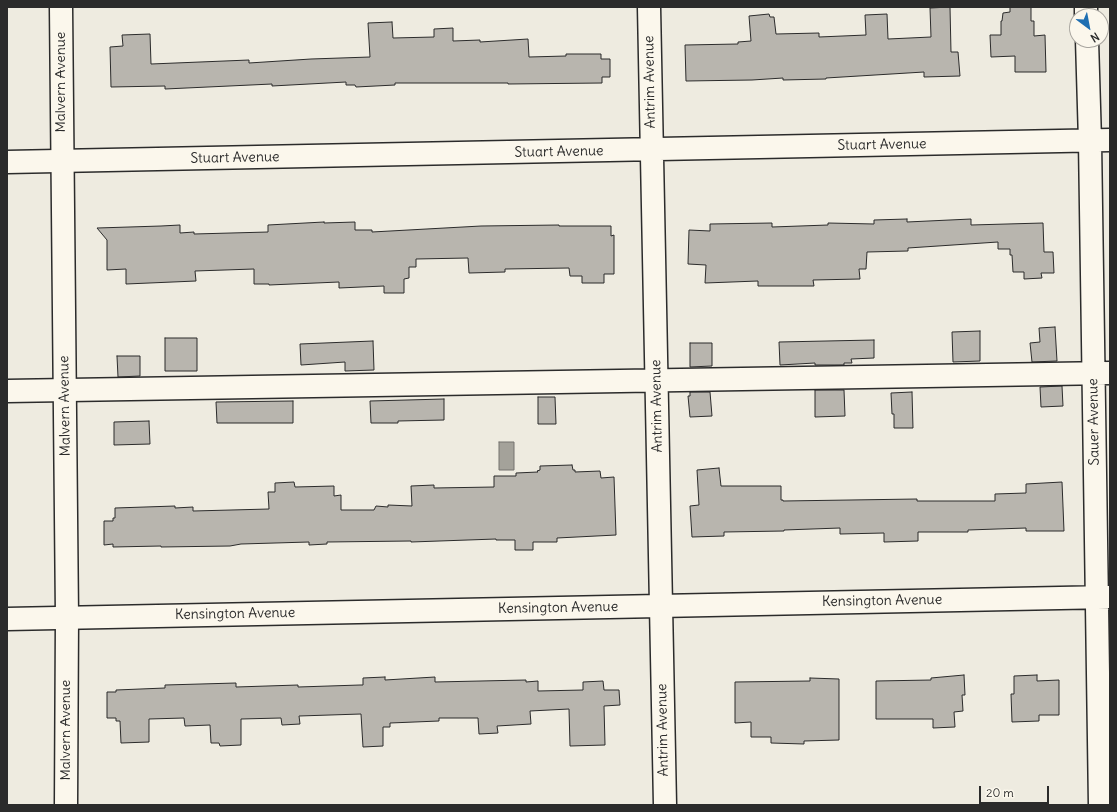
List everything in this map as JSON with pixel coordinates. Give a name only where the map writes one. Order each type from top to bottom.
[{"type":"street","name":"Malvern Avenue","points":[[61,7],[67,617],[66,805]]},
{"type":"street","name":"Antrim Avenue","points":[[649,7],[665,805]]},
{"type":"street","name":"Sauer Avenue","points":[[1088,48],[1100,141],[1103,597],[1100,805]]},
{"type":"street","name":"Stuart Avenue","points":[[7,162],[1100,141]]},
{"type":"street","points":[[7,392],[1102,373]]},
{"type":"street","name":"Kensington Avenue","points":[[7,619],[1103,597]]},
{"type":"shaded area","points":[[499,442],[514,442],[514,470],[499,470]]},
{"type":"building","points":[[950,7],[951,52],[958,52],[960,76],[924,77],[924,72],[826,79],[783,80],[783,78],[686,81],[685,45],[738,44],[738,42],[751,41],[749,16],[769,14],[770,17],[774,17],[776,34],[819,33],[819,37],[866,35],[865,15],[887,14],[888,39],[931,37],[930,8]]},
{"type":"building","points":[[1010,7],[1031,7],[1031,21],[1034,21],[1034,36],[1045,35],[1046,72],[1015,72],[1015,56],[991,57],[990,35],[1001,35],[1001,21],[1003,13],[1010,12]]},
{"type":"building","points":[[392,22],[393,38],[434,37],[434,29],[453,28],[453,41],[480,40],[480,42],[528,39],[529,57],[566,56],[566,54],[601,54],[601,59],[610,59],[610,77],[602,77],[602,83],[395,83],[395,85],[356,87],[355,85],[346,85],[346,82],[165,89],[165,86],[111,87],[110,47],[123,46],[122,35],[150,34],[151,64],[249,60],[249,63],[370,57],[368,23]]},
{"type":"building","points":[[907,219],[907,222],[971,219],[971,225],[1043,223],[1044,252],[1053,252],[1054,273],[1041,273],[1042,278],[1024,279],[1024,272],[1013,272],[1012,255],[1010,255],[1010,249],[998,249],[998,242],[908,248],[908,251],[867,252],[866,269],[859,269],[860,279],[813,280],[814,286],[758,286],[758,281],[705,283],[706,265],[688,264],[689,230],[710,231],[710,224],[772,223],[772,227],[828,225],[828,223],[874,224],[874,220]]},
{"type":"building","points":[[355,222],[355,230],[372,230],[372,232],[481,226],[611,226],[611,236],[614,235],[614,274],[604,274],[604,283],[582,283],[582,276],[570,276],[569,268],[505,269],[505,272],[469,273],[468,258],[416,259],[416,267],[409,267],[409,278],[404,279],[404,293],[384,293],[384,286],[339,288],[339,282],[269,285],[254,284],[254,269],[195,271],[196,281],[126,284],[126,269],[107,270],[107,240],[97,228],[180,225],[180,233],[194,232],[194,234],[268,232],[268,225]]},
{"type":"building","points":[[1055,327],[1057,361],[1032,362],[1030,343],[1040,342],[1039,328]]},
{"type":"building","points":[[980,331],[980,361],[953,362],[952,332]]},
{"type":"building","points":[[165,338],[197,338],[197,371],[165,371]]},
{"type":"building","points":[[874,340],[874,358],[851,359],[852,363],[844,363],[844,365],[815,365],[815,363],[780,365],[779,342]]},
{"type":"building","points":[[373,341],[374,370],[345,371],[345,362],[301,365],[300,344]]},
{"type":"building","points":[[690,343],[712,343],[712,366],[690,367]]},
{"type":"building","points":[[117,356],[140,356],[140,376],[118,377]]},
{"type":"building","points":[[1062,386],[1063,406],[1041,407],[1040,387]]},
{"type":"building","points":[[815,390],[844,390],[845,416],[815,417]]},
{"type":"building","points":[[690,392],[710,392],[712,416],[690,417],[688,396],[690,396]]},
{"type":"building","points":[[912,392],[913,428],[894,428],[891,393]]},
{"type":"building","points":[[538,397],[555,397],[556,424],[538,424]]},
{"type":"building","points":[[444,399],[444,420],[371,423],[370,401]]},
{"type":"building","points":[[293,401],[293,423],[217,423],[216,402]]},
{"type":"building","points":[[149,421],[150,444],[114,445],[114,422]]},
{"type":"building","points":[[572,465],[575,472],[600,471],[601,478],[614,477],[616,535],[557,538],[557,542],[533,542],[533,550],[515,550],[515,540],[496,539],[411,542],[327,542],[327,544],[309,545],[309,542],[241,544],[230,546],[113,547],[113,544],[104,545],[104,521],[113,521],[113,518],[115,518],[115,508],[175,506],[175,508],[193,507],[193,511],[269,509],[268,492],[275,492],[275,483],[294,482],[295,487],[334,486],[334,496],[341,495],[341,510],[374,510],[376,506],[412,506],[411,486],[434,485],[434,488],[494,487],[494,476],[516,476],[516,473],[538,472],[537,471],[540,470],[540,466]]},
{"type":"building","points":[[719,468],[721,486],[781,486],[781,500],[783,501],[917,499],[917,501],[995,501],[995,494],[1026,493],[1026,484],[1062,482],[1064,531],[1026,531],[1026,528],[968,530],[968,532],[918,532],[918,541],[884,542],[884,533],[840,534],[840,528],[724,532],[724,536],[692,537],[690,506],[699,505],[697,470]]},
{"type":"building","points":[[964,675],[965,695],[962,695],[963,711],[954,712],[955,727],[933,728],[933,719],[876,719],[876,681],[931,680],[931,678]]},
{"type":"building","points":[[1037,675],[1037,681],[1059,680],[1059,715],[1039,715],[1039,721],[1012,722],[1011,694],[1014,694],[1014,676]]},
{"type":"building","points":[[385,677],[385,680],[435,677],[435,682],[538,681],[538,691],[583,690],[583,682],[603,681],[604,690],[619,690],[620,705],[604,706],[605,745],[570,746],[569,709],[530,711],[531,724],[497,726],[498,733],[479,734],[478,718],[439,718],[439,721],[390,723],[390,727],[383,727],[383,746],[363,747],[361,714],[299,716],[300,724],[282,725],[281,718],[241,719],[241,745],[220,746],[219,743],[211,743],[210,725],[185,726],[184,718],[149,719],[149,742],[121,743],[120,721],[116,721],[116,718],[107,718],[107,692],[116,692],[116,690],[165,688],[165,685],[236,683],[236,687],[363,685],[363,678]]},
{"type":"building","points":[[810,678],[839,679],[839,740],[804,741],[804,744],[771,743],[771,737],[751,737],[751,722],[735,723],[735,682],[810,681]]}]
